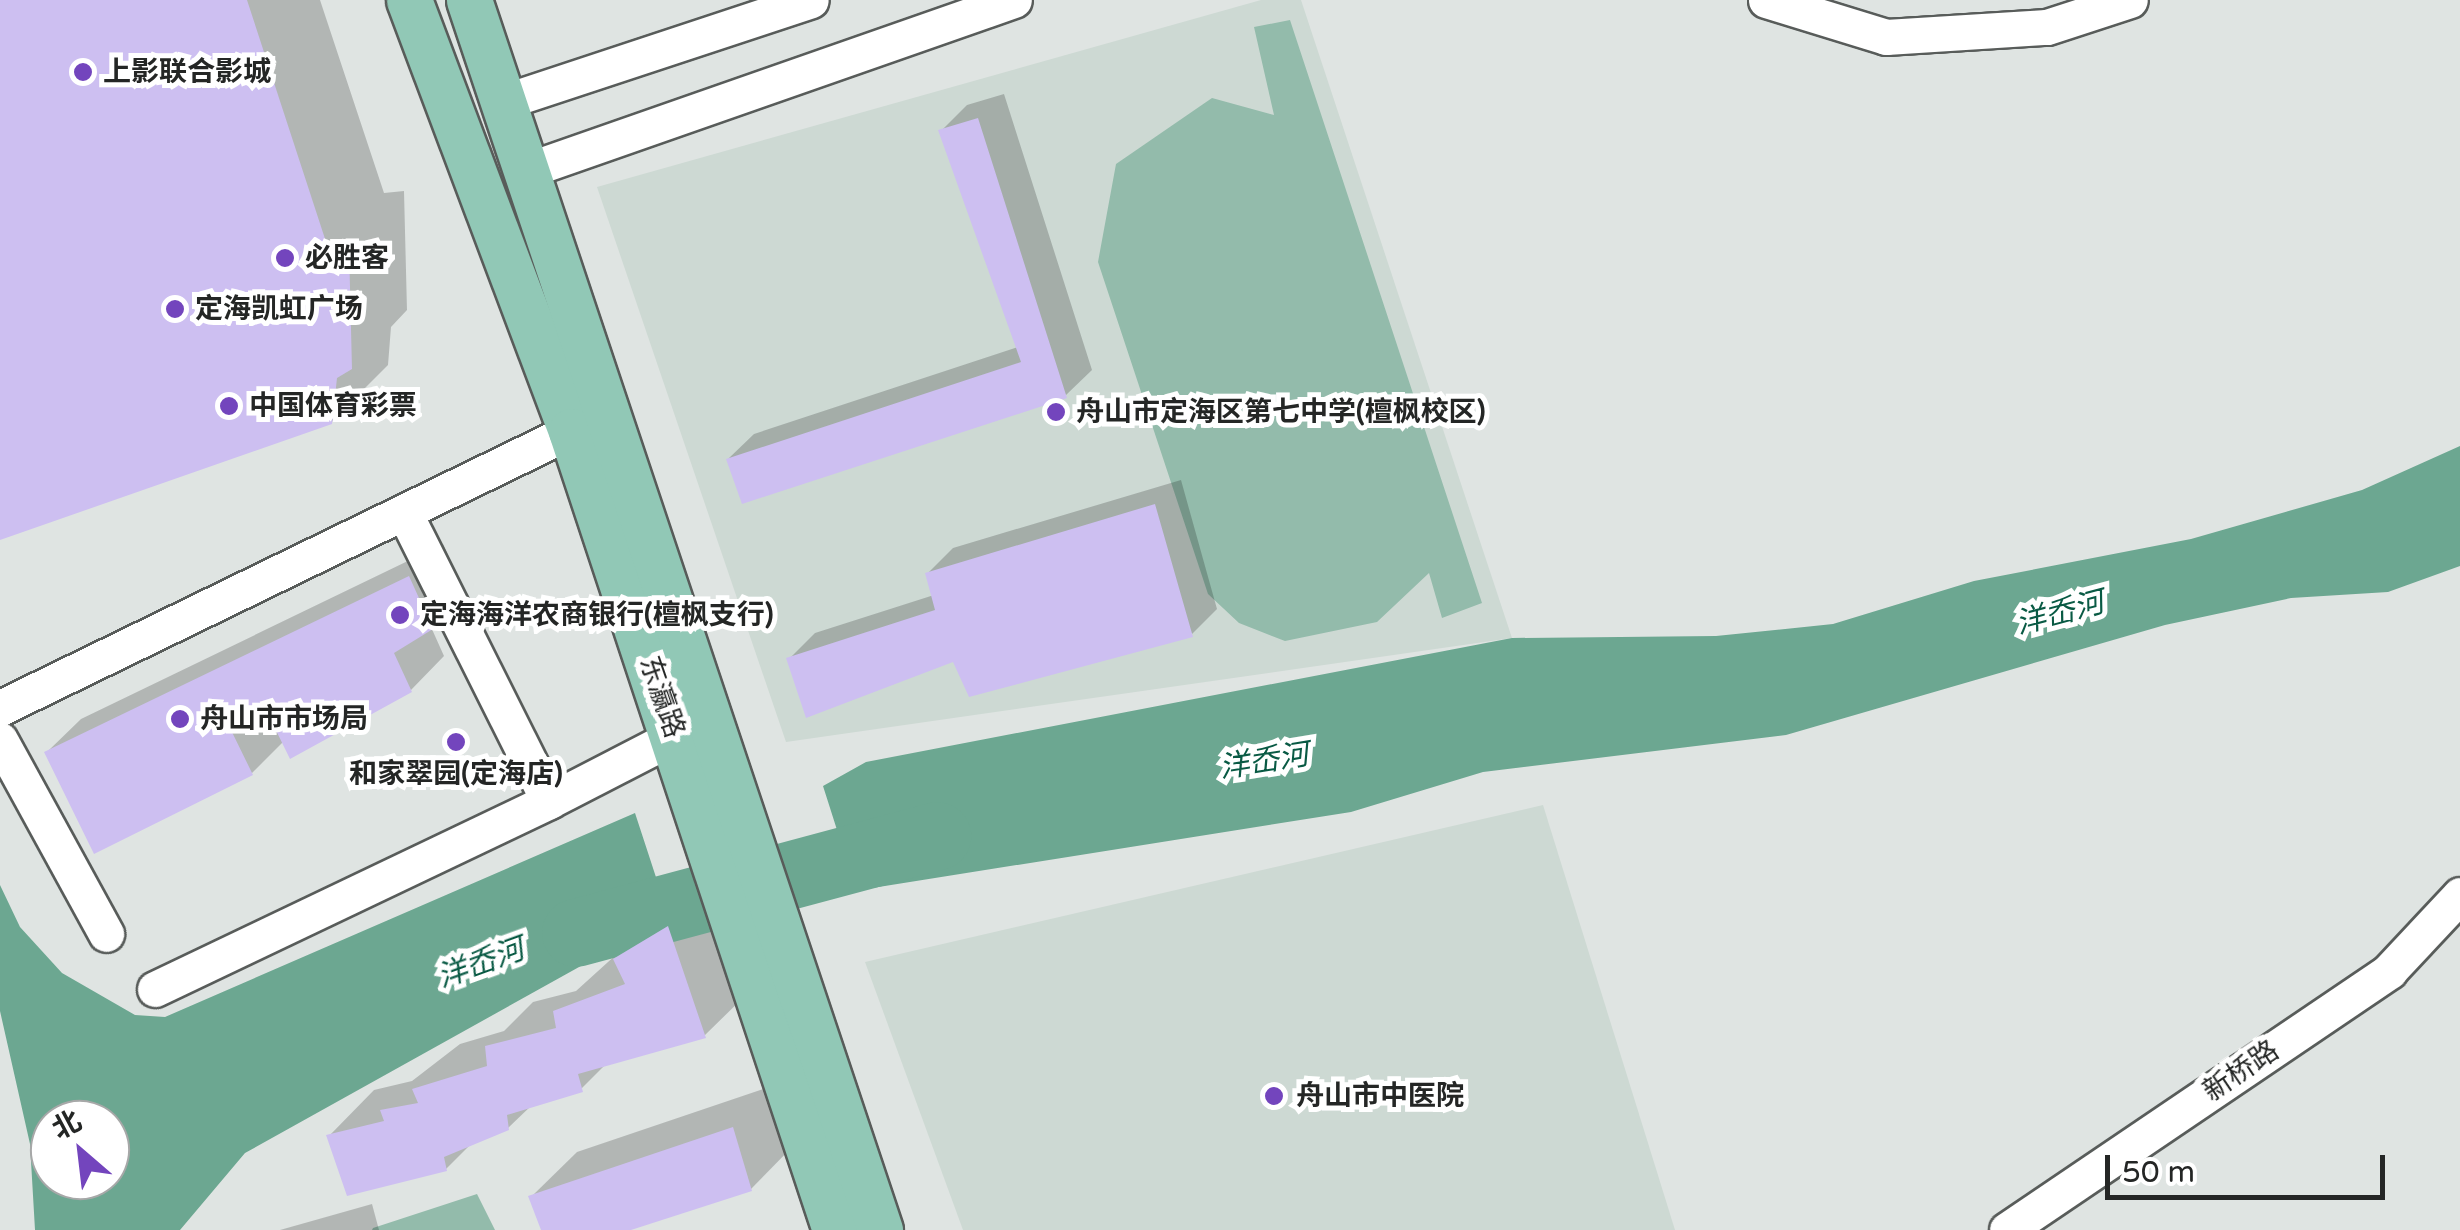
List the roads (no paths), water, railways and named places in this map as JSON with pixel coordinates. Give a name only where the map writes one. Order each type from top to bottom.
[{"type":"main road","name":"东瀛路","points":[[409,0],[586,423]]},
{"type":"main road","name":"东瀛路","points":[[469,0],[504,102],[586,423],[695,759],[761,942],[880,1230]]},
{"type":"main road","name":"东瀛路","points":[[761,942],[836,1230]]},
{"type":"street","points":[[504,102],[811,0]]},
{"type":"street","points":[[522,172],[1014,0]]},
{"type":"street","points":[[1766,0],[1886,38],[2047,26],[2130,0]]},
{"type":"street","points":[[0,708],[586,423]]},
{"type":"street","points":[[404,512],[549,800]]},
{"type":"street","points":[[0,740],[106,934]]},
{"type":"street","points":[[155,989],[549,800],[695,759]]},
{"type":"street","name":"新桥路","points":[[2007,1230],[2390,971],[2460,895]]},
{"type":"water","points":[[2460,446],[2460,566],[2388,592],[2291,598],[2165,625],[1786,735],[1483,772],[1351,812],[866,889],[852,877],[823,786],[866,762],[1512,638],[1716,636],[1833,624],[1974,581],[2191,539],[2362,490]]},
{"type":"water","points":[[635,813],[669,917],[245,1153],[180,1230],[35,1230],[33,1200],[130,1200],[130,1100],[30,1100],[30,1144],[0,1011],[0,885],[20,927],[62,973],[135,1015],[165,1017]]},
{"type":"waterway","name":"洋岙河","points":[[576,933],[937,836]]},
{"type":"place","name":"上影联合影城","points":[[83,72]]},
{"type":"place","name":"必胜客","points":[[285,258]]},
{"type":"place","name":"定海凯虹广场","points":[[175,309]]},
{"type":"place","name":"中国体育彩票","points":[[229,406]]},
{"type":"place","name":"舟山市定海区第七中学(檀枫校区)","points":[[1056,412]]},
{"type":"place","name":"定海海洋农商银行(檀枫支行)","points":[[400,615]]},
{"type":"place","name":"舟山市市场局","points":[[180,719]]},
{"type":"place","name":"和家翠园(定海店)","points":[[456,742]]},
{"type":"place","name":"舟山市中医院","points":[[1274,1096]]}]
